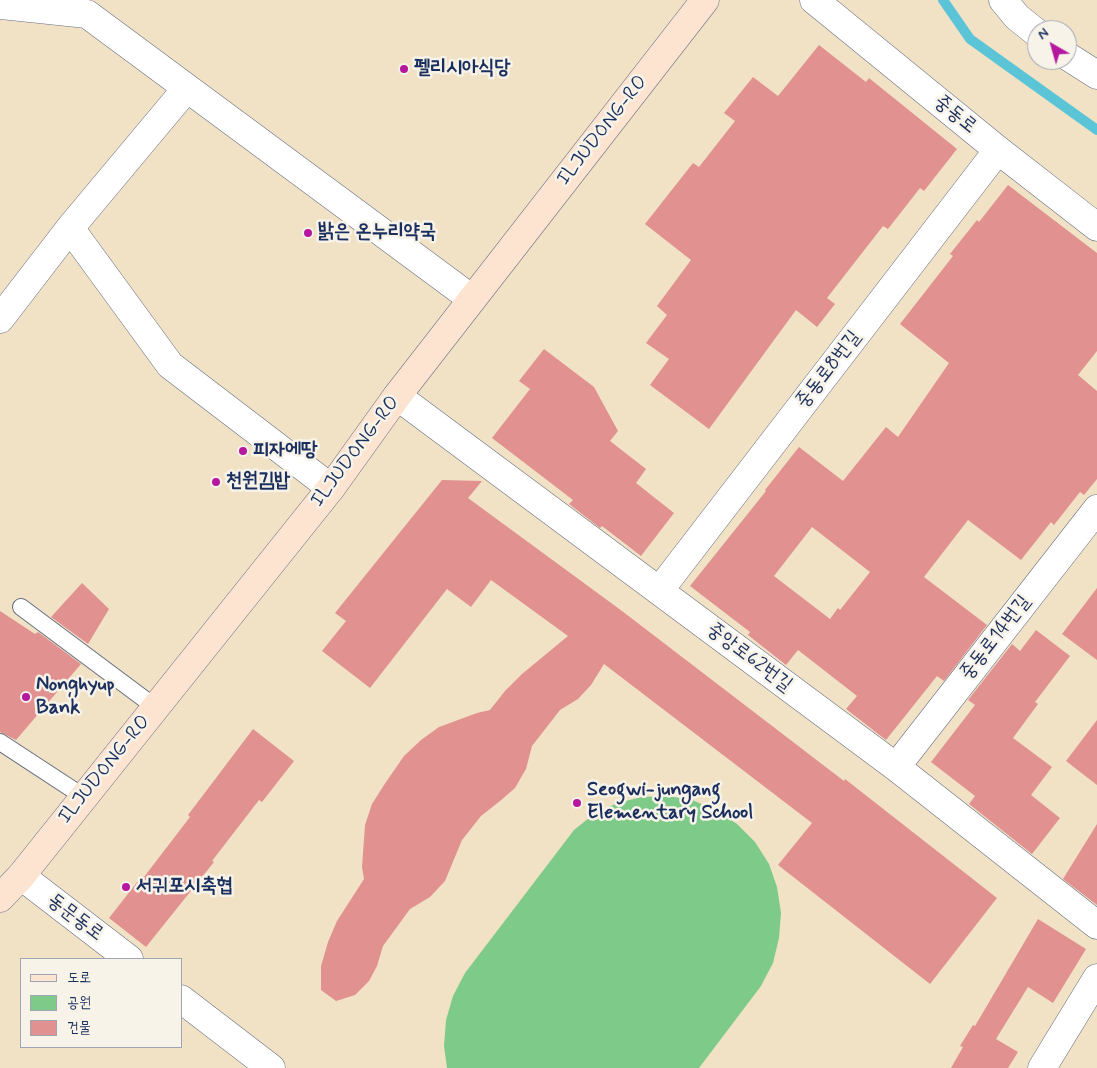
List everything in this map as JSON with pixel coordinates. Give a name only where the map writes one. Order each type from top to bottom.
[{"type":"main road","name":"ILJUDONG-RO","points":[[0,898],[84,797],[331,488],[397,396],[704,0]]},
{"type":"street","name":"중동로","points":[[814,0],[1097,228]]},
{"type":"street","points":[[1002,0],[1027,26]]},
{"type":"street","points":[[0,5],[87,14],[472,299]]},
{"type":"street","points":[[1077,62],[1097,75]]},
{"type":"street","points":[[0,319],[70,228],[187,88]]},
{"type":"street","name":"중동로8번길","points":[[659,591],[998,150]]},
{"type":"street","points":[[70,228],[170,365],[331,488]]},
{"type":"street","name":"중앙로62번길","points":[[397,396],[896,767],[1097,925]]},
{"type":"street","name":"중동로14번길","points":[[896,767],[1097,509]]},
{"type":"street","name":"동문동로","points":[[20,876],[128,958]]},
{"type":"street","points":[[1042,1068],[1097,978]]},
{"type":"street","points":[[182,1000],[271,1068]]},
{"type":"lane","points":[[21,607],[155,707]]},
{"type":"lane","points":[[0,742],[84,797]]},
{"type":"green space","points":[[667,796],[692,800],[716,810],[737,824],[755,842],[769,864],[777,887],[781,913],[779,938],[773,963],[761,986],[699,1068],[447,1068],[444,1046],[446,1020],[453,996],[465,973],[574,830],[594,814],[617,803],[642,797]]},
{"type":"building","points":[[819,45],[866,82],[869,78],[957,149],[924,191],[920,188],[888,229],[883,226],[827,298],[835,304],[817,327],[796,310],[709,429],[650,385],[669,359],[646,343],[667,315],[657,306],[691,260],[645,224],[693,163],[699,167],[735,121],[724,113],[753,77],[778,96]]},
{"type":"building","points":[[1008,185],[1097,253],[1097,351],[1078,375],[1097,391],[1097,479],[1084,495],[1080,492],[1054,525],[1051,522],[1021,560],[968,520],[924,577],[987,625],[944,681],[937,676],[886,740],[846,709],[857,696],[798,650],[786,665],[748,635],[750,632],[690,586],[799,447],[843,481],[886,427],[898,437],[949,363],[900,324],[953,256],[950,254],[977,220],[979,222]],"holes":[[[812,527],[870,572],[840,610],[838,608],[830,619],[774,576]]]},
{"type":"building","points":[[544,349],[594,387],[618,431],[610,441],[646,469],[636,483],[674,513],[641,556],[569,504],[573,500],[492,438],[530,389],[519,381]]},
{"type":"building","points":[[442,480],[482,481],[468,498],[622,611],[844,781],[845,779],[997,898],[930,984],[778,865],[812,823],[604,664],[591,685],[578,699],[560,710],[532,746],[526,769],[515,788],[481,816],[462,840],[445,881],[430,897],[410,909],[383,946],[377,966],[369,981],[355,995],[336,1001],[321,990],[321,966],[328,942],[337,921],[364,879],[362,867],[365,825],[372,804],[404,756],[439,727],[490,710],[522,674],[568,636],[491,580],[471,607],[447,589],[370,688],[322,651],[346,621],[335,613]]},
{"type":"building","points":[[82,583],[109,609],[88,644],[51,617]]},
{"type":"building","points":[[1097,588],[1097,660],[1062,634]]},
{"type":"building","name":"Nonghyup Bank","points":[[0,611],[35,634],[38,632],[81,664],[16,740],[0,732]]},
{"type":"building","points":[[1036,630],[1070,656],[1035,702],[1038,704],[1013,738],[1052,767],[1031,795],[1060,818],[1032,854],[969,804],[975,796],[931,762],[975,705],[968,700],[1012,644],[1020,651]]},
{"type":"building","points":[[1097,720],[1097,785],[1066,761]]},
{"type":"building","points":[[253,729],[294,761],[262,802],[259,800],[212,861],[214,862],[146,947],[109,918],[142,876],[144,877],[190,817],[188,815]]},
{"type":"building","points":[[1097,824],[1097,905],[1063,879]]},
{"type":"building","points":[[1038,919],[1086,949],[1053,1003],[1028,987],[996,1039],[1018,1052],[1008,1068],[951,1068],[963,1047],[960,1046],[973,1025],[975,1026]]},
{"type":"waterway","points":[[943,0],[970,39],[1097,130]]},
{"type":"place","name":"펠리시아식당","points":[[404,69]]},
{"type":"place","name":"밝은 온누리약국","points":[[308,233]]},
{"type":"place","name":"피자에땅","points":[[243,451]]},
{"type":"place","name":"천원김밥","points":[[216,482]]},
{"type":"place","name":"Nonghyup Bank","points":[[26,697]]},
{"type":"place","name":"Seogwi-jungang Elementary School","points":[[577,803]]},
{"type":"place","name":"서귀포시축협","points":[[126,887]]}]
